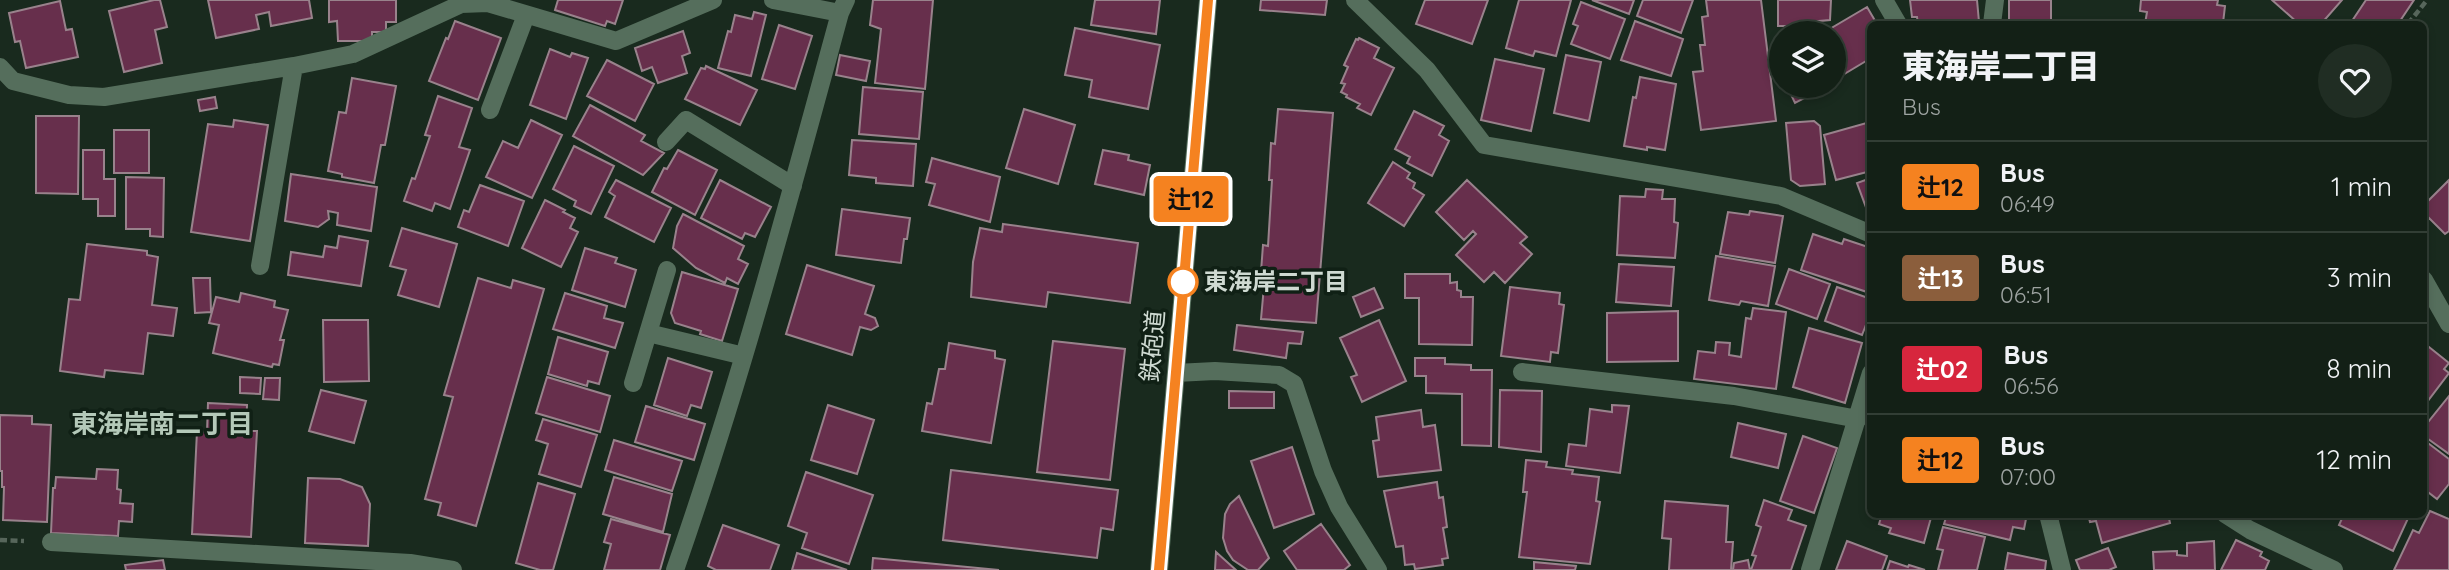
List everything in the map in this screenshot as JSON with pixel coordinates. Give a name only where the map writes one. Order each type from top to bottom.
[{"type":"street","points":[[0,67],[13,81],[69,95],[104,97],[353,54],[461,4],[488,3],[616,41],[713,0]]},
{"type":"street","points":[[675,570],[744,356],[843,6],[774,0]]},
{"type":"street","name":"鉄砲道","points":[[1159,570],[1208,0]]},
{"type":"street","points":[[1356,0],[1427,70],[1484,145],[1781,196],[1867,232]]},
{"type":"street","points":[[1884,0],[1896,21]]},
{"type":"street","points":[[1992,21],[1995,0]]},
{"type":"street","points":[[490,110],[526,15]]},
{"type":"street","points":[[260,266],[294,66]]},
{"type":"street","points":[[666,142],[686,120],[793,186]]},
{"type":"street","points":[[633,383],[667,270]]},
{"type":"street","points":[[2427,285],[2449,324]]},
{"type":"street","points":[[648,333],[744,356]]},
{"type":"street","points":[[1176,373],[1215,371],[1279,375],[1294,384],[1322,471],[1339,507],[1378,570]]},
{"type":"street","points":[[1522,372],[1734,396],[1858,419]]},
{"type":"street","points":[[1810,570],[1867,387]]},
{"type":"street","points":[[2049,518],[2062,570]]},
{"type":"street","points":[[2231,518],[2250,530],[2334,570]]},
{"type":"street","points":[[51,542],[410,563],[453,570]]},
{"type":"path","points":[[2410,21],[2427,0]]},
{"type":"building","points":[[160,0],[167,27],[155,30],[162,63],[124,72],[109,11]]},
{"type":"building","points":[[208,0],[309,0],[312,18],[271,26],[269,12],[256,15],[259,29],[216,38]]},
{"type":"building","points":[[329,0],[396,0],[396,22],[386,22],[386,32],[372,32],[372,41],[338,41],[337,21],[329,22]]},
{"type":"building","points":[[558,0],[623,0],[615,24],[607,21],[605,26],[555,10]]},
{"type":"building","points":[[873,0],[933,0],[925,89],[875,83],[881,29],[870,25]]},
{"type":"building","points":[[1095,0],[1160,0],[1156,34],[1091,25]]},
{"type":"building","points":[[1261,0],[1327,0],[1325,15],[1260,10]]},
{"type":"building","points":[[1425,0],[1488,0],[1472,44],[1416,24]]},
{"type":"building","points":[[1519,0],[1571,0],[1556,56],[1535,51],[1533,56],[1506,48]]},
{"type":"building","points":[[1592,0],[1634,0],[1629,14]]},
{"type":"building","points":[[1643,0],[1693,0],[1681,33],[1637,16]]},
{"type":"building","points":[[1706,0],[1761,0],[1769,65],[1769,98],[1773,98],[1776,121],[1701,130],[1693,72],[1703,71],[1700,45],[1705,45],[1702,17],[1708,16]]},
{"type":"building","points":[[1778,0],[1831,0],[1830,20],[1778,21]]},
{"type":"building","points":[[1910,0],[1977,0],[1979,21],[1918,21],[1917,17],[1912,17]]},
{"type":"building","points":[[2009,0],[2051,0],[2051,21],[2009,21]]},
{"type":"building","points":[[2141,0],[2218,0],[2217,5],[2225,6],[2223,21],[2146,21],[2147,12],[2140,11]]},
{"type":"building","points":[[2272,0],[2342,0],[2324,21],[2296,21]]},
{"type":"building","points":[[2366,0],[2414,0],[2400,21],[2352,21]]},
{"type":"building","points":[[60,1],[66,30],[72,29],[78,57],[26,68],[20,41],[15,42],[9,13]]},
{"type":"building","points":[[1581,2],[1625,19],[1610,59],[1571,44],[1578,26],[1573,24]]},
{"type":"building","points":[[1867,7],[1875,21],[1867,21],[1867,60],[1846,73],[1846,21],[1843,21]]},
{"type":"building","points":[[754,12],[766,15],[751,76],[718,68],[735,15],[752,19]]},
{"type":"building","points":[[455,21],[501,38],[478,100],[429,81]]},
{"type":"building","points":[[1635,21],[1683,39],[1671,76],[1621,60]]},
{"type":"building","points":[[779,25],[812,36],[795,89],[762,79]]},
{"type":"building","points":[[1075,28],[1160,45],[1148,109],[1089,97],[1092,80],[1065,75]]},
{"type":"building","points":[[683,31],[690,53],[682,56],[687,73],[658,83],[652,67],[642,71],[635,48]]},
{"type":"building","points":[[1356,39],[1379,48],[1374,58],[1394,68],[1371,115],[1357,108],[1360,104],[1341,92],[1345,84],[1341,83],[1348,67],[1344,65]]},
{"type":"building","points":[[550,49],[570,57],[572,53],[588,58],[566,119],[530,105]]},
{"type":"building","points":[[840,55],[870,61],[866,81],[836,75]]},
{"type":"building","points":[[1566,55],[1601,62],[1589,121],[1554,113]]},
{"type":"building","points":[[1495,59],[1544,69],[1531,131],[1481,120]]},
{"type":"building","points":[[607,60],[654,84],[635,121],[587,96]]},
{"type":"building","points":[[706,66],[757,90],[740,125],[685,99],[701,68],[705,69]]},
{"type":"building","points":[[1640,77],[1676,84],[1665,150],[1624,146],[1633,97],[1636,98]]},
{"type":"building","points":[[352,78],[396,86],[385,145],[381,145],[374,183],[342,177],[342,174],[328,171],[339,112],[346,113]]},
{"type":"building","points":[[863,87],[923,92],[919,139],[859,134]]},
{"type":"building","points":[[438,96],[472,108],[459,147],[470,150],[450,209],[435,203],[432,211],[404,201],[430,136],[425,135]]},
{"type":"building","points":[[215,97],[217,108],[200,111],[198,100]]},
{"type":"building","points":[[590,105],[645,135],[641,141],[664,153],[643,175],[573,136]]},
{"type":"building","points":[[1024,109],[1075,125],[1058,184],[1006,168]]},
{"type":"building","points":[[1278,109],[1333,113],[1316,323],[1261,319],[1264,286],[1260,285],[1263,245],[1268,246],[1272,180],[1269,180],[1271,143],[1275,144]]},
{"type":"building","points":[[1414,111],[1444,126],[1439,135],[1449,141],[1432,176],[1407,163],[1410,157],[1395,149]]},
{"type":"building","points":[[36,116],[79,116],[78,194],[36,193]]},
{"type":"building","points":[[234,120],[268,125],[250,241],[191,232],[208,124],[233,127]]},
{"type":"building","points":[[531,120],[562,135],[532,198],[486,177],[503,141],[518,148]]},
{"type":"building","points":[[1814,121],[1820,126],[1825,184],[1800,186],[1791,180],[1786,123]]},
{"type":"building","points":[[1867,123],[1867,172],[1836,180],[1824,135]]},
{"type":"building","points":[[114,130],[149,130],[149,173],[114,173]]},
{"type":"building","points":[[852,140],[916,144],[913,186],[876,183],[876,178],[849,175]]},
{"type":"building","points":[[574,146],[614,166],[591,214],[574,206],[576,201],[553,189]]},
{"type":"building","points":[[83,150],[104,150],[104,179],[115,179],[115,216],[98,216],[98,199],[83,199]]},
{"type":"building","points":[[678,150],[717,170],[695,215],[652,192],[664,168],[667,169]]},
{"type":"building","points":[[1103,150],[1129,155],[1128,160],[1150,165],[1144,195],[1095,184]]},
{"type":"building","points":[[932,158],[1000,177],[990,222],[929,205],[935,184],[926,182]]},
{"type":"building","points":[[1393,162],[1410,173],[1407,178],[1415,183],[1413,188],[1424,195],[1404,226],[1368,203]]},
{"type":"building","points":[[291,174],[377,187],[371,231],[337,225],[338,213],[328,211],[329,219],[318,227],[285,221]]},
{"type":"building","points":[[126,177],[164,178],[163,237],[150,236],[150,229],[126,229]]},
{"type":"building","points":[[1867,179],[1867,210],[1857,183]]},
{"type":"building","points":[[616,180],[671,208],[654,242],[605,217],[615,196],[609,192]]},
{"type":"building","points":[[720,180],[771,207],[755,237],[745,233],[742,239],[701,218]]},
{"type":"building","points":[[1467,180],[1527,237],[1520,243],[1532,254],[1505,283],[1494,272],[1484,282],[1456,255],[1476,234],[1473,231],[1464,240],[1436,212]]},
{"type":"building","points":[[2449,180],[2449,231],[2445,234],[2429,218],[2427,220],[2427,202]]},
{"type":"building","points":[[480,185],[524,201],[508,246],[458,227],[464,210],[469,212]]},
{"type":"building","points":[[1646,189],[1663,190],[1662,199],[1675,199],[1674,222],[1678,223],[1675,258],[1617,255],[1620,196],[1645,197]]},
{"type":"building","points":[[545,200],[575,218],[570,228],[578,232],[561,267],[522,248]]},
{"type":"building","points":[[842,209],[910,218],[901,263],[836,255]]},
{"type":"building","points":[[1750,211],[1783,216],[1775,263],[1720,254],[1728,212],[1749,215]]},
{"type":"building","points":[[683,214],[744,246],[738,259],[748,264],[738,284],[727,278],[725,283],[696,268],[673,248],[677,226]]},
{"type":"building","points":[[1003,224],[1138,243],[1130,303],[1048,292],[1046,307],[971,297],[973,262],[980,228],[1002,232]]},
{"type":"building","points":[[402,228],[457,244],[439,307],[398,295],[406,270],[390,266]]},
{"type":"building","points":[[1813,234],[1842,244],[1844,239],[1867,247],[1867,292],[1801,270]]},
{"type":"building","points":[[339,236],[368,241],[361,286],[288,275],[291,252],[323,257],[325,246],[337,248]]},
{"type":"building","points":[[87,244],[147,251],[147,255],[158,257],[152,305],[177,308],[173,336],[148,333],[143,374],[105,370],[104,377],[60,371],[69,299],[80,300]]},
{"type":"building","points":[[585,248],[617,258],[615,263],[636,270],[625,307],[572,290]]},
{"type":"building","points":[[1716,256],[1775,266],[1768,306],[1741,301],[1739,305],[1709,300]]},
{"type":"building","points":[[1619,264],[1674,267],[1671,306],[1616,302]]},
{"type":"building","points":[[807,265],[874,286],[865,314],[875,318],[878,326],[871,330],[860,327],[852,355],[786,334]]},
{"type":"building","points":[[1789,269],[1830,284],[1817,319],[1776,304]]},
{"type":"building","points":[[682,272],[738,289],[722,341],[675,323],[671,313]]},
{"type":"building","points":[[1405,274],[1450,274],[1450,283],[1457,282],[1461,297],[1473,297],[1472,345],[1419,344],[1419,298],[1405,298]]},
{"type":"building","points":[[193,278],[210,278],[211,312],[195,313]]},
{"type":"building","points":[[478,278],[511,288],[513,280],[544,289],[476,526],[438,515],[441,503],[425,499],[453,397],[444,395]]},
{"type":"building","points":[[1510,287],[1560,293],[1559,304],[1564,305],[1558,353],[1551,352],[1550,362],[1501,356]]},
{"type":"building","points":[[1837,287],[1867,298],[1867,322],[1862,335],[1825,321]]},
{"type":"building","points":[[1374,288],[1383,308],[1361,317],[1353,297]]},
{"type":"building","points":[[241,293],[275,301],[274,307],[288,310],[280,340],[284,340],[279,365],[273,364],[272,367],[213,353],[219,325],[209,323],[216,297],[239,302]]},
{"type":"building","points":[[565,293],[607,306],[604,318],[623,323],[615,348],[553,329]]},
{"type":"building","points":[[1753,308],[1786,312],[1776,389],[1694,379],[1698,351],[1715,353],[1716,342],[1730,343],[1729,355],[1741,357],[1746,318],[1751,319]]},
{"type":"building","points":[[1678,311],[1678,361],[1607,362],[1607,313]]},
{"type":"building","points":[[323,320],[368,320],[369,381],[324,382]]},
{"type":"building","points":[[1379,320],[1406,381],[1362,402],[1351,377],[1357,375],[1340,338]]},
{"type":"building","points":[[1237,325],[1303,332],[1301,344],[1288,343],[1286,358],[1234,350]]},
{"type":"building","points":[[1809,328],[1862,343],[1845,403],[1793,387]]},
{"type":"building","points":[[558,337],[608,352],[599,384],[588,381],[587,386],[548,374]]},
{"type":"building","points":[[1053,341],[1125,349],[1110,480],[1037,472]]},
{"type":"building","points":[[949,343],[995,351],[995,358],[1005,360],[991,443],[922,431],[927,403],[932,404],[939,369],[945,369]]},
{"type":"building","points":[[2427,345],[2449,363],[2444,369],[2449,373],[2427,402]]},
{"type":"building","points":[[668,358],[712,372],[701,408],[691,405],[687,416],[654,405]]},
{"type":"building","points":[[1415,358],[1445,358],[1445,364],[1471,365],[1471,370],[1492,370],[1491,446],[1462,445],[1462,394],[1426,393],[1426,376],[1415,376]]},
{"type":"building","points":[[240,377],[261,378],[260,394],[240,393]]},
{"type":"building","points":[[547,377],[610,396],[600,432],[536,413]]},
{"type":"building","points":[[265,378],[280,378],[279,400],[263,399]]},
{"type":"building","points":[[321,390],[366,401],[354,443],[309,431]]},
{"type":"building","points":[[1500,390],[1542,391],[1541,452],[1499,447]]},
{"type":"building","points":[[1229,391],[1274,392],[1274,408],[1229,408]]},
{"type":"building","points":[[2449,396],[2449,454],[2427,438],[2427,423]]},
{"type":"building","points":[[208,403],[247,405],[246,431],[257,431],[251,537],[192,534],[197,431],[207,432]]},
{"type":"building","points":[[828,405],[874,420],[857,474],[811,460]]},
{"type":"building","points":[[1612,405],[1629,406],[1620,473],[1566,466],[1569,444],[1586,446],[1590,409],[1612,412]]},
{"type":"building","points":[[646,406],[705,424],[694,460],[635,442]]},
{"type":"building","points":[[1421,410],[1423,427],[1435,425],[1441,470],[1378,477],[1373,441],[1379,440],[1376,417]]},
{"type":"building","points":[[0,415],[32,416],[32,424],[51,425],[47,522],[3,520]]},
{"type":"building","points":[[543,419],[597,435],[581,487],[539,474],[548,444],[536,440]]},
{"type":"building","points":[[1738,423],[1786,434],[1778,468],[1731,457]]},
{"type":"building","points":[[1803,436],[1837,448],[1814,513],[1780,501]]},
{"type":"building","points":[[614,440],[682,461],[672,491],[605,470]]},
{"type":"building","points":[[2427,442],[2449,459],[2449,484],[2437,499],[2427,491]]},
{"type":"building","points":[[1292,447],[1314,514],[1274,528],[1251,461]]},
{"type":"building","points":[[1526,460],[1547,462],[1546,467],[1573,470],[1572,474],[1599,477],[1596,501],[1600,502],[1590,564],[1519,557],[1527,492],[1523,492]]},
{"type":"building","points":[[97,469],[118,470],[117,489],[121,490],[120,503],[133,504],[132,522],[119,521],[118,536],[51,533],[56,477],[96,479]]},
{"type":"building","points":[[951,470],[1118,490],[1113,530],[1101,528],[1097,558],[943,540]]},
{"type":"building","points":[[806,472],[873,495],[849,564],[802,548],[807,533],[788,526]]},
{"type":"building","points":[[614,477],[672,494],[663,532],[603,514]]},
{"type":"building","points":[[308,478],[340,479],[362,487],[370,504],[368,546],[305,543]]},
{"type":"building","points":[[1437,482],[1439,498],[1443,497],[1447,527],[1443,528],[1448,558],[1442,559],[1443,565],[1415,569],[1414,564],[1405,565],[1403,546],[1396,547],[1384,491]]},
{"type":"building","points":[[538,483],[575,494],[553,570],[540,570],[516,563]]},
{"type":"building","points":[[1239,496],[1269,558],[1258,570],[1248,570],[1233,560],[1223,538],[1225,514],[1230,504]]},
{"type":"building","points":[[1764,500],[1792,510],[1788,520],[1806,526],[1791,570],[1751,570],[1756,556],[1752,555],[1761,527],[1756,525]]},
{"type":"building","points":[[1665,501],[1728,506],[1726,542],[1733,542],[1731,570],[1669,570],[1671,539],[1662,538]]},
{"type":"building","points":[[2430,511],[2449,519],[2449,570],[2394,570],[2413,530],[2419,533]]},
{"type":"building","points":[[1881,518],[1931,518],[1924,543],[1889,533],[1891,528],[1879,524]]},
{"type":"building","points":[[1946,518],[2026,518],[2024,529],[2013,527],[2010,540],[1944,524]]},
{"type":"building","points":[[2089,518],[2169,518],[2170,523],[2102,543],[2096,521],[2090,522]]},
{"type":"building","points":[[2342,518],[2408,518],[2393,551],[2339,525]]},
{"type":"building","points":[[611,519],[670,535],[660,570],[604,570],[611,544],[604,542]]},
{"type":"building","points":[[1321,524],[1350,565],[1344,570],[1297,570],[1284,551]]},
{"type":"building","points":[[723,525],[779,545],[770,570],[716,570],[708,566]]},
{"type":"building","points":[[1943,527],[1985,537],[1977,570],[1938,570],[1943,550],[1937,549]]},
{"type":"building","points":[[2236,540],[2262,552],[2260,556],[2269,561],[2265,570],[2221,570]]},
{"type":"building","points":[[1847,541],[1887,556],[1882,570],[1836,570]]},
{"type":"building","points":[[2214,541],[2215,570],[2154,570],[2153,552],[2177,551],[2177,555],[2187,556],[2187,543]]},
{"type":"building","points":[[2108,548],[2116,567],[2109,570],[2080,570],[2076,560]]},
{"type":"building","points":[[1216,552],[1236,570],[1215,570]]},
{"type":"building","points":[[797,553],[847,570],[792,570]]},
{"type":"building","points":[[2008,553],[2046,561],[2045,570],[2005,570]]},
{"type":"building","points":[[873,558],[999,570],[872,570]]},
{"type":"building","points":[[163,560],[165,570],[126,570],[125,565]]},
{"type":"building","points":[[1748,560],[1750,570],[1733,570],[1734,563]]},
{"type":"building","points":[[1890,561],[1908,567],[1909,565],[1925,570],[1887,570]]},
{"type":"building","points":[[1534,562],[1576,566],[1575,570],[1534,570]]},
{"type":"bus line","name":"辻12","points":[[1159,570],[1208,0]]},
{"type":"place","name":"東海岸二丁目","points":[[1183,282]]},
{"type":"district","name":"東海岸南二丁目","points":[[162,424]]}]
